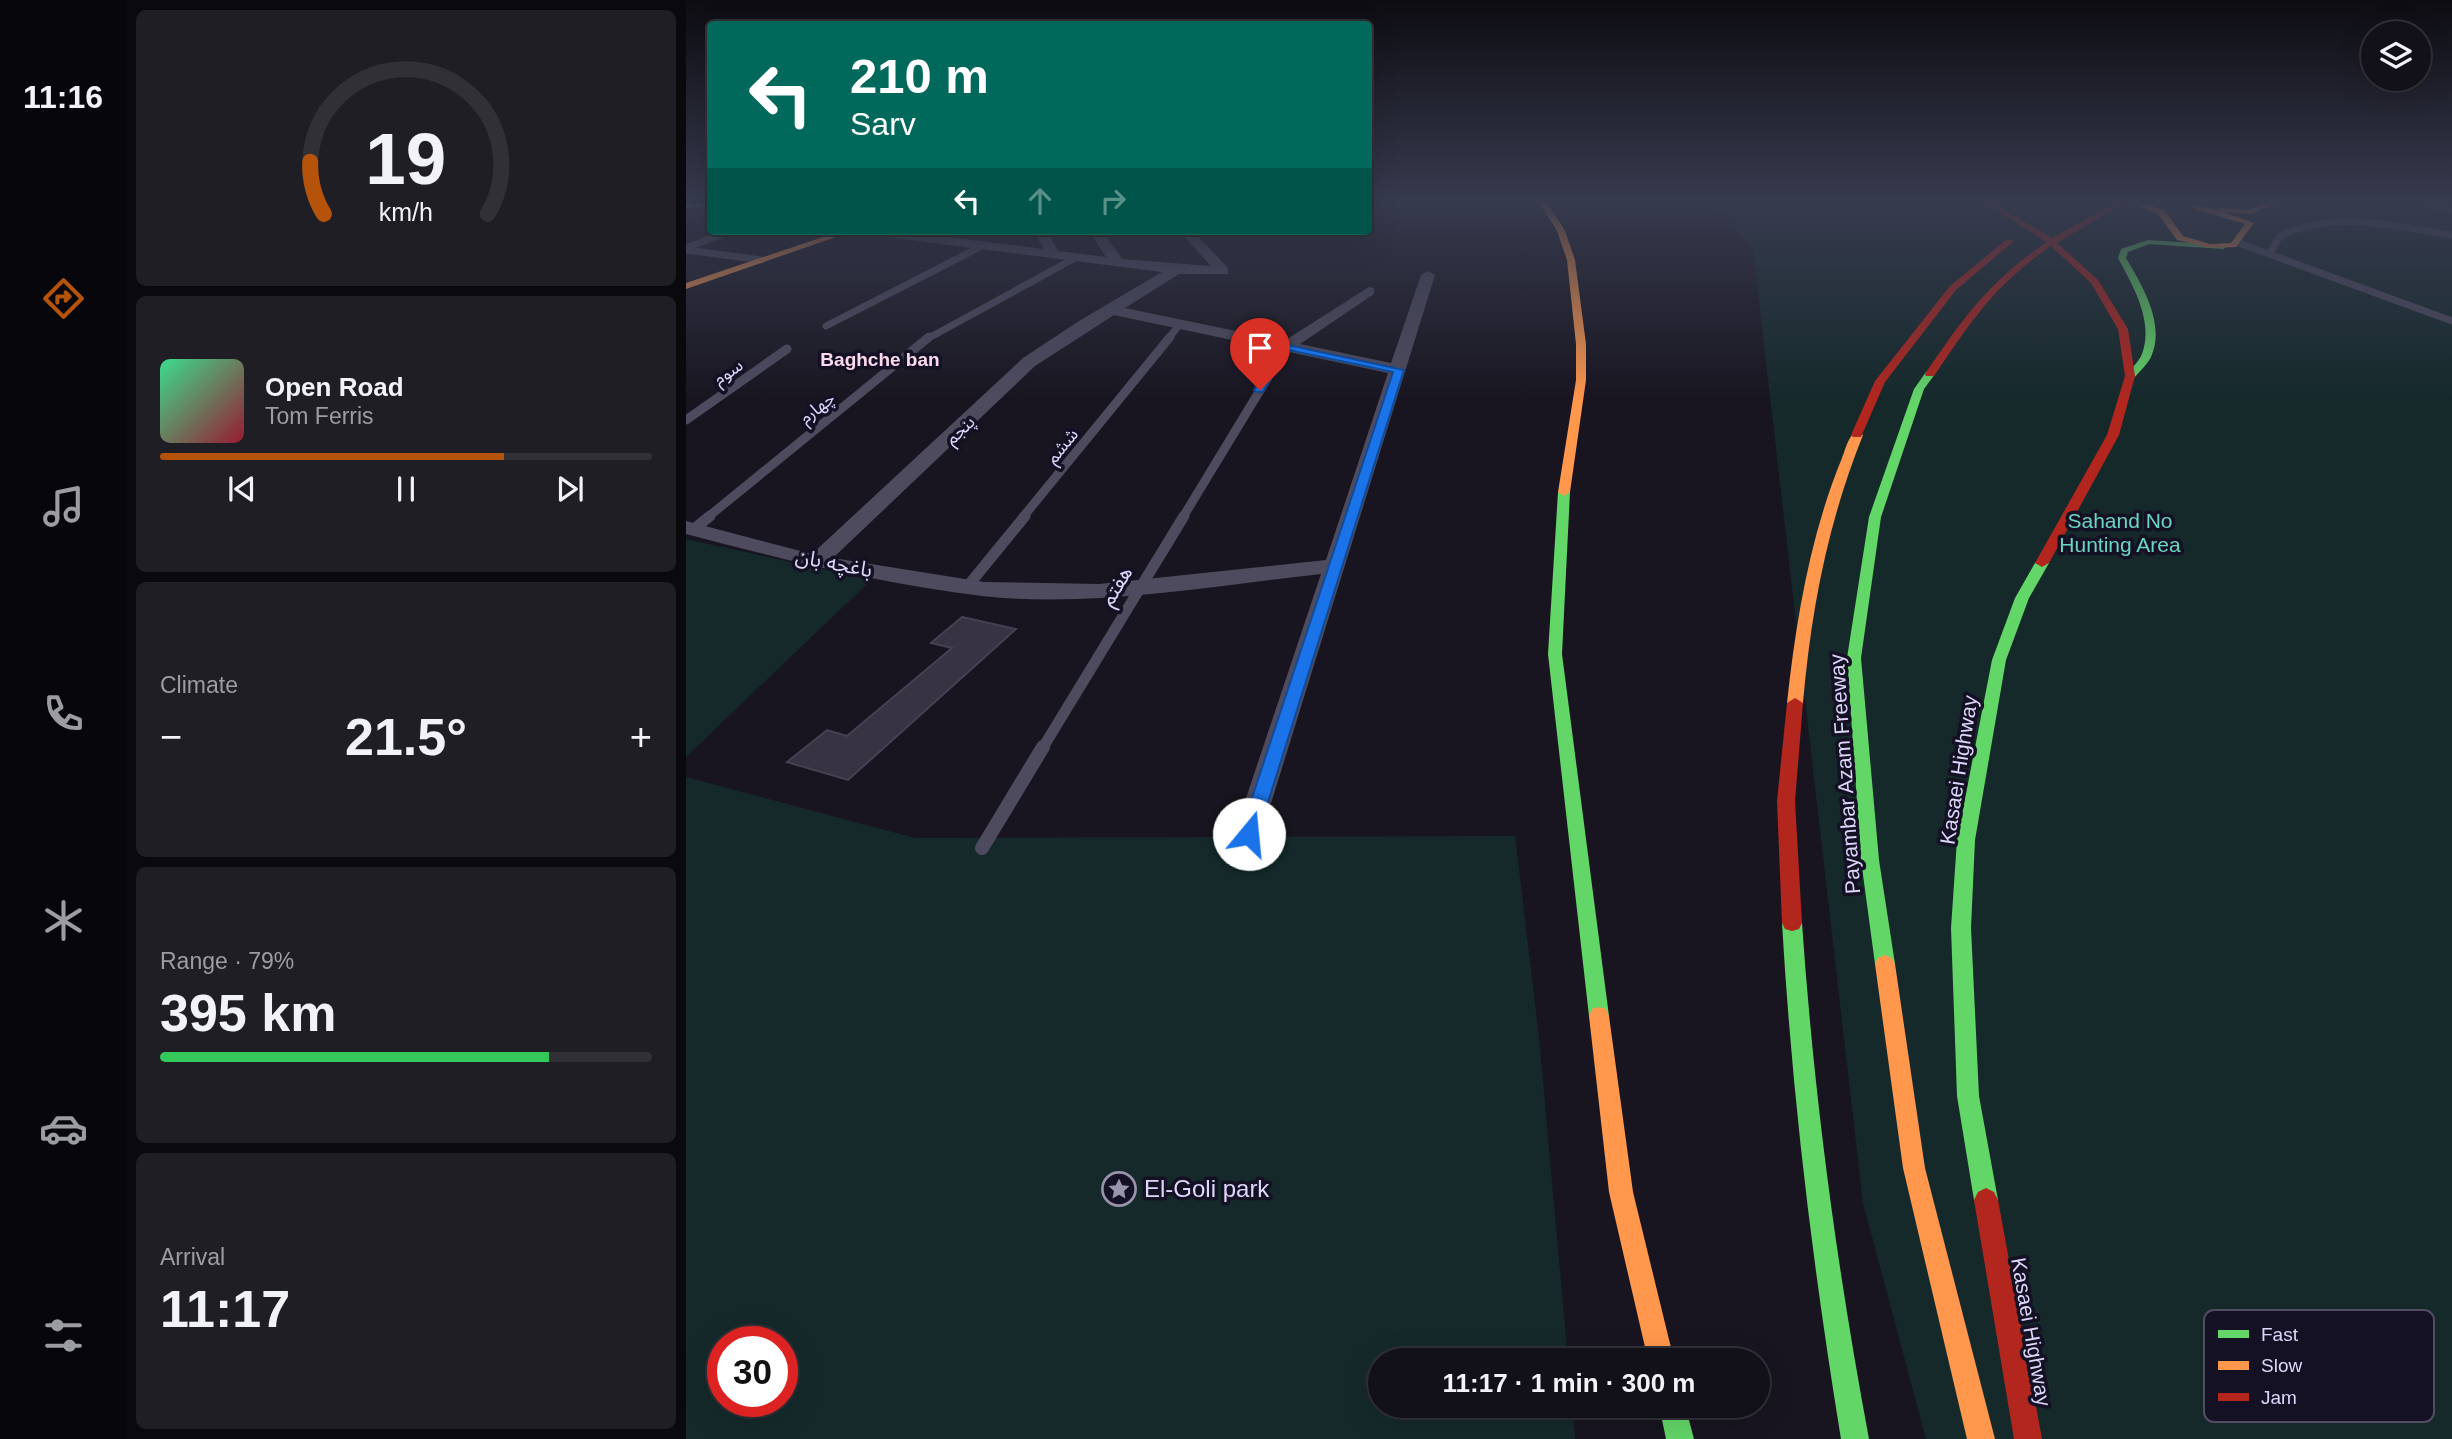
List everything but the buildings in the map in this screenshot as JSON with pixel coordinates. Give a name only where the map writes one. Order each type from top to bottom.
[{"type":"main road","points":[[686,286],[746,267]]},
{"type":"main road","points":[[1571,267],[1581,344],[1581,380],[1564,489],[1555,654],[1621,1192],[1658,1348]]},
{"type":"main road","name":"Payambar Azam Freeway","points":[[1855,1439],[1833,1319],[1797,1012],[1786,801],[1801,631],[1835,487],[1880,381],[1953,289],[1979,267]]},
{"type":"main road","name":"Payambar Azam Freeway","points":[[1982,1439],[1914,1167],[1870,860],[1854,658],[1875,517],[1919,389],[1986,296],[2018,267]]},
{"type":"main road","name":"Kasaei Highway","points":[[2028,1439],[1968,1096],[1961,928],[1966,840],[1999,660],[2022,598],[2113,435],[2130,376],[2123,329],[2095,282],[2079,267]]},
{"type":"main road","points":[[2127,267],[2144,297],[2148,322],[2147,354],[2130,376]]},
{"type":"main road","points":[[1675,1418],[1680,1439]]},
{"type":"street","points":[[1148,267],[1223,271],[1219,267]]},
{"type":"street","name":"پنجم","points":[[816,562],[1029,362],[1176,270]]},
{"type":"street","points":[[1249,834],[1399,370],[1427,275]]},
{"type":"street","points":[[1287,346],[1369,291]]},
{"type":"street","points":[[1112,310],[1399,370]]},
{"type":"street","name":"باغچه بان","points":[[690,528],[816,562],[976,588]]},
{"type":"street","points":[[976,588],[1099,592],[1334,566]]},
{"type":"lane","points":[[826,326],[941,267]]},
{"type":"lane","name":"چهارم","points":[[690,528],[929,337],[1057,267]]},
{"type":"lane","points":[[2308,267],[2452,321]]},
{"type":"lane","name":"ششم","points":[[976,588],[1180,324]]},
{"type":"lane","name":"هفتم","points":[[982,848],[1138,587],[1287,346]]},
{"type":"lane","name":"سوم","points":[[686,420],[787,349]]},
{"type":"green space","name":"Sahand No Hunting Area","points":[[1755,267],[2452,267],[2452,1439],[1926,1439],[1863,1203]]},
{"type":"green space","points":[[686,539],[871,580],[686,757]]},
{"type":"green space","name":"El-Goli park","points":[[686,777],[915,838],[1515,836],[1539,1037],[1567,1348],[1368,1348],[1368,1418],[1573,1418],[1575,1439],[686,1439]]},
{"type":"traffic: fast","points":[[2127,267],[2144,304],[2150,329],[2146,357],[2130,376]]},
{"type":"traffic: fast","points":[[1885,964],[1870,860],[1854,658],[1875,517],[1919,389],[1930,374]]},
{"type":"traffic: fast","points":[[1564,492],[1555,654],[1599,1016]]},
{"type":"traffic: fast","points":[[1986,1200],[1968,1096],[1961,928],[1966,840],[1999,660],[2022,598],[2042,563]]},
{"type":"traffic: fast","points":[[1792,923],[1801,1053],[1815,1182],[1855,1439]]},
{"type":"traffic: fast","points":[[1675,1418],[1680,1439]]},
{"type":"traffic: slow","points":[[686,286],[742,267]]},
{"type":"traffic: slow","points":[[1564,492],[1581,380],[1581,344],[1572,267]]},
{"type":"traffic: slow","points":[[1795,703],[1815,566],[1833,500],[1857,435]]},
{"type":"traffic: slow","points":[[1885,964],[1914,1168],[1981,1439]]},
{"type":"traffic: slow","points":[[1599,1016],[1621,1192],[1658,1348]]},
{"type":"traffic: jam","points":[[1857,435],[1880,381],[1953,288],[1978,267]]},
{"type":"traffic: jam","points":[[1930,374],[1971,313],[2018,267]]},
{"type":"traffic: jam","points":[[2042,563],[2113,435],[2130,376],[2123,329],[2095,282],[2079,267]]},
{"type":"traffic: jam","points":[[1792,923],[1786,801],[1795,703]]},
{"type":"traffic: jam","points":[[1986,1200],[2028,1439]]},
{"type":"place","name":"El-Goli park","points":[[1119,1189]]},
{"type":"district","name":"Baghche ban","points":[[880,359]]},
{"type":"route","points":[[1249,834],[1399,370],[1287,346],[1260,390]]}]
